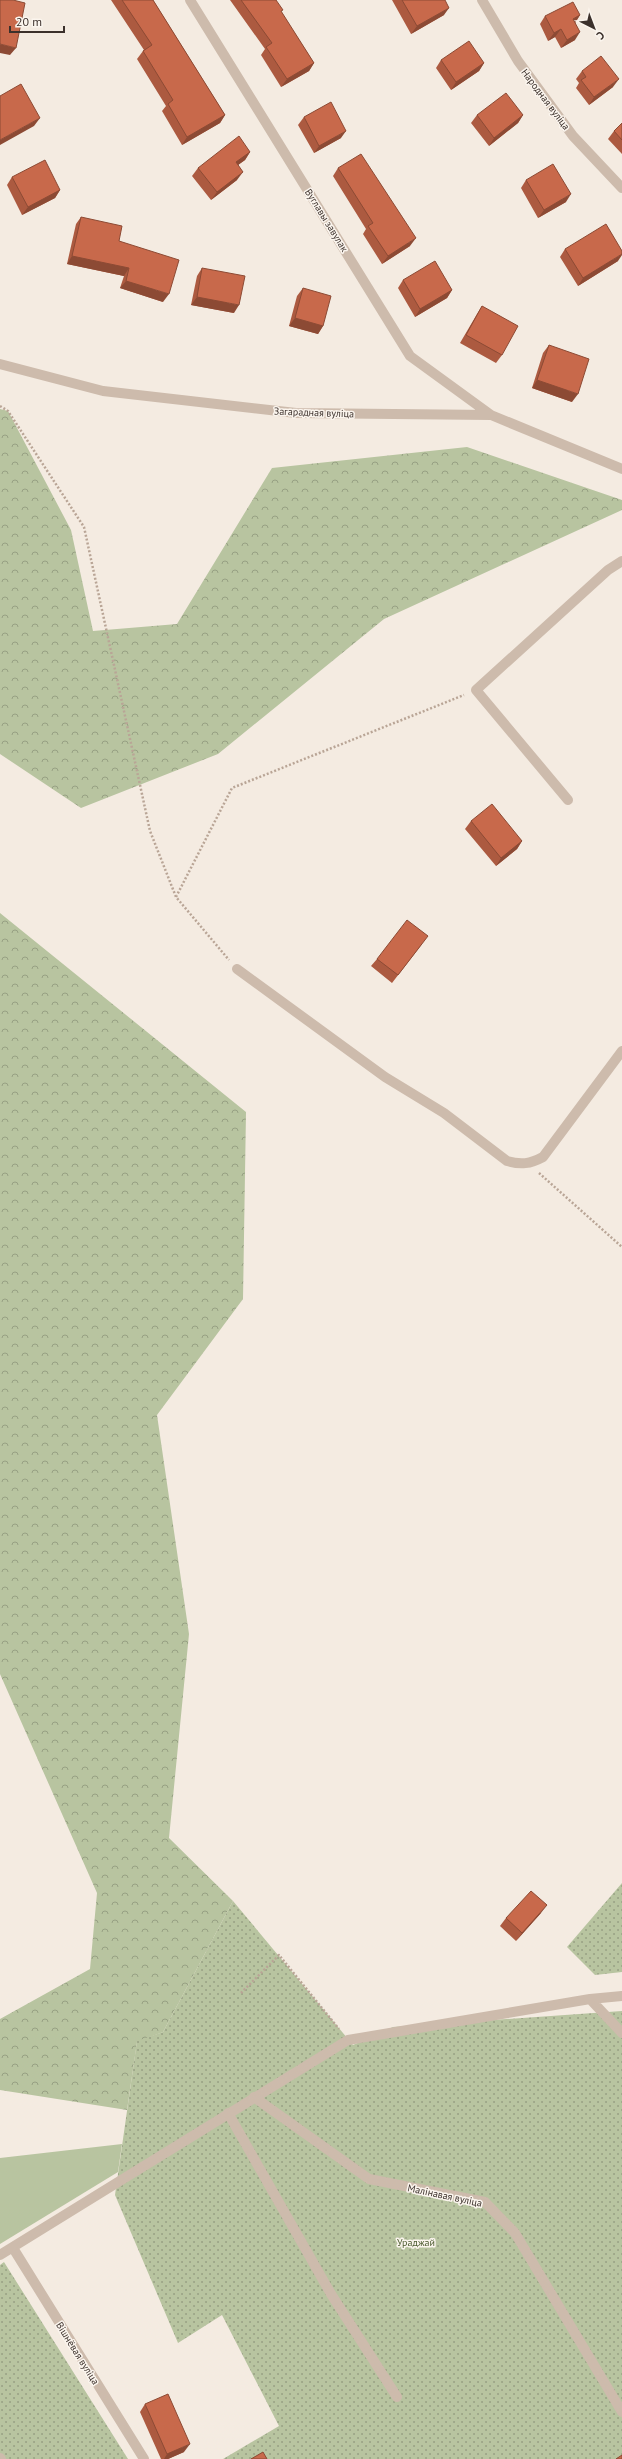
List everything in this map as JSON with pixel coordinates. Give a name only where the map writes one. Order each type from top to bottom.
[{"type":"street","name":"Вуглавы завулак","points":[[190,0],[410,356],[491,415]]},
{"type":"street","name":"Народная вуліца","points":[[482,0],[518,61],[573,136],[622,188]]},
{"type":"street","name":"Загарадная вуліца","points":[[0,364],[103,391],[296,413],[491,415],[622,469]]},
{"type":"street","points":[[568,800],[476,690],[608,570],[622,561]]},
{"type":"street","points":[[237,969],[385,1077],[444,1113],[507,1160],[518,1164],[528,1164],[543,1157],[622,1051]]},
{"type":"street","points":[[0,2255],[348,2040],[590,1999],[622,1996]]},
{"type":"street","points":[[590,1999],[622,2033]]},
{"type":"street","name":"Малінавая вуліца","points":[[254,2097],[369,2179],[485,2202],[515,2233],[622,2412]]},
{"type":"street","points":[[228,2113],[331,2294],[397,2397]]},
{"type":"street","name":"Вішнёвая вуліца","points":[[13,2248],[144,2459]]},
{"type":"path","points":[[0,406],[8,411],[84,527],[150,830],[176,897],[237,969]]},
{"type":"path","points":[[176,897],[232,788],[476,690]]},
{"type":"path","points":[[528,1164],[622,1247]]},
{"type":"path","points":[[241,1993],[279,1955],[348,2040]]},
{"type":"green space","points":[[0,409],[8,411],[71,530],[93,631],[177,624],[272,468],[467,447],[622,500],[622,510],[384,619],[218,754],[81,808],[0,754]]},
{"type":"green space","points":[[0,913],[246,1112],[243,1299],[157,1415],[189,1634],[169,1838],[233,1901],[163,2032],[137,2042],[127,2110],[0,2090],[0,2019],[90,1969],[97,1893],[0,1674]]},
{"type":"green space","points":[[622,1883],[622,1972],[595,1975],[567,1947]]},
{"type":"green space","name":"Ураджай","points":[[233,1901],[353,2045],[393,2027],[622,2011],[622,2459],[223,2459],[279,2426],[222,2315],[178,2343],[115,2195],[137,2041],[163,2032]]},
{"type":"green space","points":[[122,2144],[118,2172],[0,2244],[0,2158]]},
{"type":"green space","points":[[4,2262],[128,2459],[0,2459],[0,2265]]},
{"type":"building","points":[[0,0],[13,0],[25,3],[16,48],[0,44]]},
{"type":"building","points":[[122,0],[153,0],[225,115],[187,137],[168,104],[173,100],[143,51],[152,45]]},
{"type":"building","points":[[241,0],[276,0],[283,10],[281,11],[314,63],[287,79],[266,47],[272,43]]},
{"type":"building","points":[[402,0],[445,0],[449,8],[417,26]]},
{"type":"building","points":[[573,2],[580,15],[573,19],[580,32],[567,40],[561,29],[554,33],[545,16]]},
{"type":"building","points":[[469,41],[484,63],[456,82],[441,60]]},
{"type":"building","points":[[601,56],[619,79],[594,97],[581,80],[586,77],[582,71]]},
{"type":"building","points":[[21,84],[40,118],[0,140],[0,96]]},
{"type":"building","points":[[506,93],[523,115],[494,138],[477,115]]},
{"type":"building","points":[[331,102],[346,131],[319,146],[304,117]]},
{"type":"building","points":[[622,123],[622,140],[614,131]]},
{"type":"building","points":[[239,136],[250,152],[236,162],[243,172],[217,192],[198,168]]},
{"type":"building","points":[[361,154],[416,238],[388,256],[368,226],[373,223],[338,168]]},
{"type":"building","points":[[45,160],[60,190],[28,207],[12,177]]},
{"type":"building","points":[[553,164],[571,194],[544,210],[526,180]]},
{"type":"building","points":[[81,217],[122,226],[119,241],[179,260],[169,294],[126,281],[129,268],[72,256]]},
{"type":"building","points":[[606,224],[622,251],[622,254],[583,278],[565,249]]},
{"type":"building","points":[[435,261],[452,290],[420,309],[403,280]]},
{"type":"building","points":[[202,268],[245,276],[239,305],[197,297]]},
{"type":"building","points":[[303,288],[331,296],[323,326],[295,318]]},
{"type":"building","points":[[482,306],[518,326],[502,355],[466,335]]},
{"type":"building","points":[[549,345],[589,359],[578,394],[537,380]]},
{"type":"building","points":[[492,804],[522,841],[501,858],[471,821]]},
{"type":"building","points":[[407,920],[428,936],[398,975],[377,959]]},
{"type":"building","points":[[531,1891],[547,1905],[522,1933],[506,1918]]},
{"type":"building","points":[[168,2394],[190,2444],[167,2454],[145,2404]]},
{"type":"building","points":[[263,2452],[267,2459],[251,2459]]},
{"type":"building","points":[[622,2455],[622,2459],[616,2459]]}]
